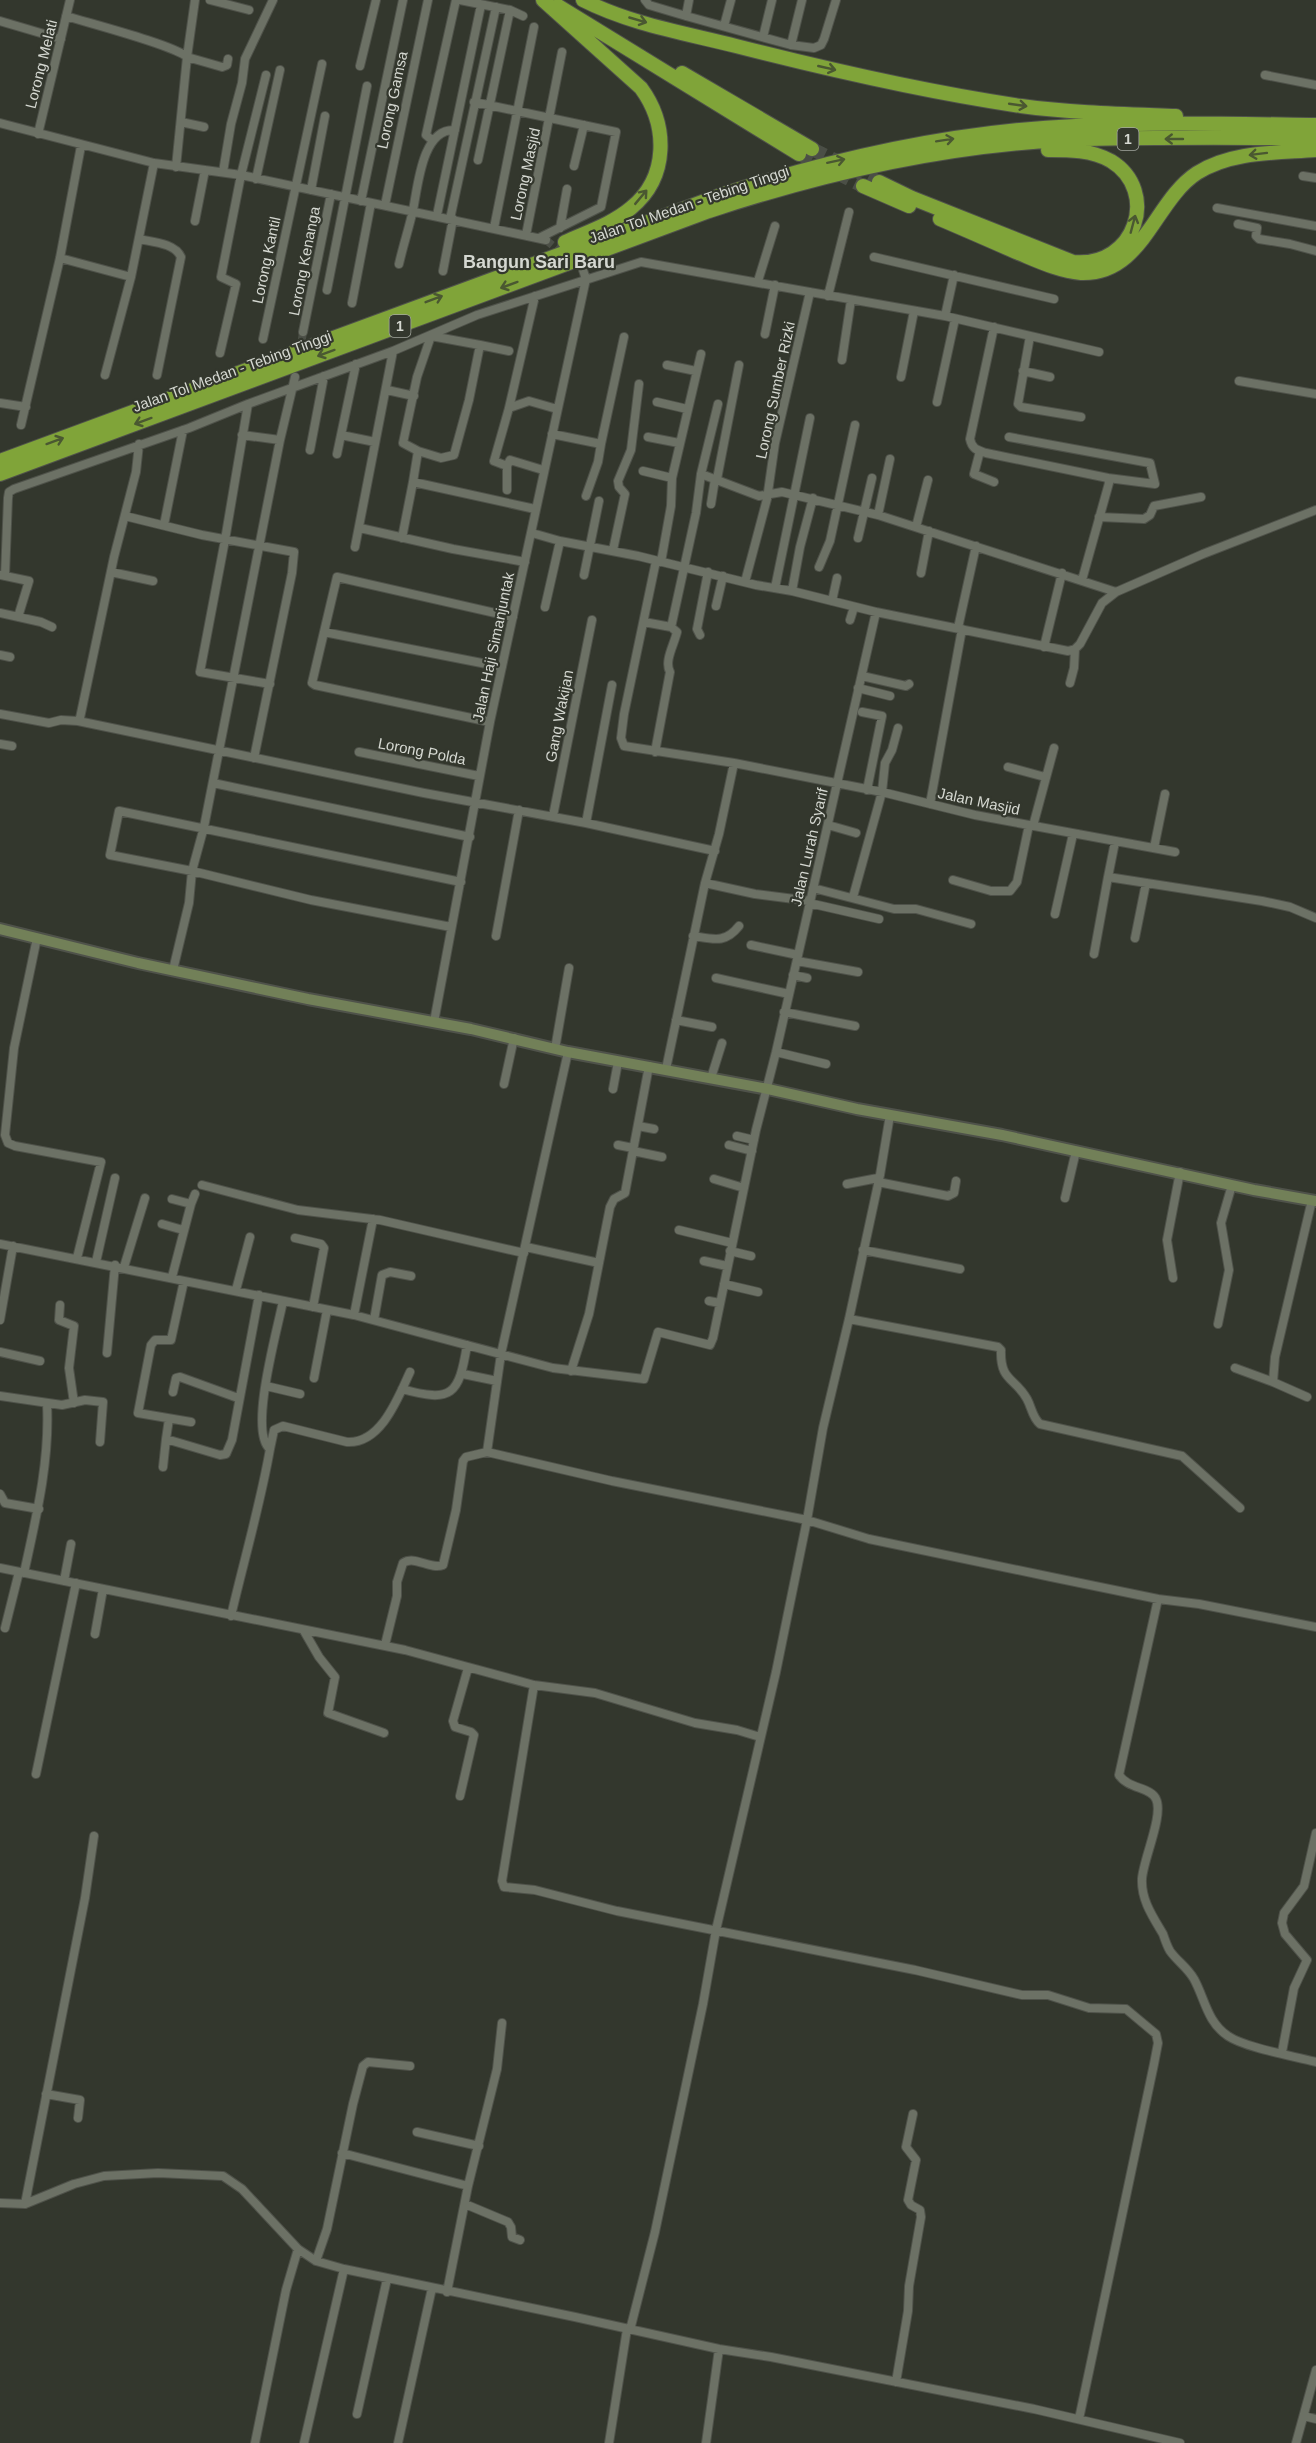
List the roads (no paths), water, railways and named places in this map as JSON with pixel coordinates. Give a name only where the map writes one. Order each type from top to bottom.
[{"type":"highway","points":[[499,275],[621,216],[642,198],[650,186],[659,163],[661,137],[657,116],[648,97],[633,80],[543,0]]},
{"type":"highway","points":[[549,0],[806,152],[565,0]]},
{"type":"highway","points":[[583,0],[628,18],[669,29],[924,89],[1044,108],[1257,124]]},
{"type":"highway","name":"Jalan Tol Medan - Tebing Tinggi","points":[[0,461],[499,275],[720,195],[785,174],[869,154],[963,137],[1075,126],[1257,124]]},
{"type":"highway","name":"1","points":[[1257,124],[1316,125]]},
{"type":"highway","name":"Jalan Tol Medan - Tebing Tinggi","points":[[0,474],[709,211],[839,173],[940,154],[1082,139],[1316,138]]},
{"type":"highway","points":[[879,182],[912,198],[1073,262],[1094,262],[1113,254],[1125,242],[1133,226],[1136,206],[1133,186],[1120,168],[1100,156],[1086,152],[1052,150],[940,154]]},
{"type":"highway","points":[[863,186],[1044,264],[1070,271],[1094,272],[1113,266],[1130,254],[1176,192],[1188,179],[1202,170],[1221,162],[1252,154],[1316,150]]},
{"type":"street","name":"Lorong Melati","points":[[38,134],[70,0]]},
{"type":"street","points":[[176,167],[195,0]]},
{"type":"street","points":[[210,0],[249,10]]},
{"type":"street","points":[[223,172],[245,59],[273,0]]},
{"type":"street","points":[[360,66],[376,0]]},
{"type":"street","points":[[361,201],[403,0]]},
{"type":"street","name":"Lorong Gamsa","points":[[385,205],[428,0]]},
{"type":"street","points":[[433,141],[426,135],[456,0]]},
{"type":"street","points":[[460,0],[510,9],[523,16]]},
{"type":"street","points":[[645,0],[649,5],[686,16],[791,45],[814,48],[821,45],[824,39],[836,0]]},
{"type":"street","points":[[686,16],[689,0]]},
{"type":"street","points":[[724,26],[731,0]]},
{"type":"street","points":[[763,37],[772,0]]},
{"type":"street","points":[[791,45],[802,0]]},
{"type":"street","points":[[437,215],[481,4]]},
{"type":"street","points":[[443,271],[474,102],[496,7]]},
{"type":"street","points":[[478,160],[510,9]]},
{"type":"street","points":[[66,16],[222,67],[227,65],[228,59]]},
{"type":"street","points":[[0,21],[61,39]]},
{"type":"street","points":[[494,228],[534,27]]},
{"type":"street","name":"Lorong Masjid","points":[[526,235],[562,52]]},
{"type":"street","name":"Lorong Kantil","points":[[263,339],[322,64]]},
{"type":"street","points":[[256,179],[280,70]]},
{"type":"street","points":[[220,353],[236,284],[221,277],[241,175],[266,75]]},
{"type":"street","points":[[1265,75],[1316,85]]},
{"type":"street","points":[[327,290],[367,86]]},
{"type":"street","points":[[0,123],[81,146],[154,163],[241,175],[542,239],[601,207],[616,132],[474,102]]},
{"type":"street","points":[[311,190],[325,116]]},
{"type":"street","points":[[181,122],[204,127]]},
{"type":"street","points":[[574,166],[584,125]]},
{"type":"street","points":[[399,264],[422,165],[433,141],[445,130],[455,130]]},
{"type":"street","points":[[21,425],[60,258],[81,146]]},
{"type":"street","points":[[105,375],[131,277],[154,163]]},
{"type":"street","points":[[195,221],[205,170]]},
{"type":"street","points":[[1303,176],[1316,178]]},
{"type":"street","points":[[560,228],[567,189]]},
{"type":"street","name":"Lorong Kenanga","points":[[303,332],[331,195]]},
{"type":"street","points":[[351,303],[371,203]]},
{"type":"street","points":[[1217,208],[1316,226]]},
{"type":"street","points":[[828,296],[849,212]]},
{"type":"street","points":[[1238,224],[1257,228],[1256,236],[1259,239],[1316,251]]},
{"type":"street","points":[[758,281],[775,226]]},
{"type":"street","points":[[139,239],[172,248],[179,252],[181,257],[157,375]]},
{"type":"street","points":[[874,257],[1054,300]]},
{"type":"street","points":[[60,258],[131,277]]},
{"type":"street","points":[[52,627],[8,615],[29,581],[2,576],[9,492],[393,351],[477,315],[647,261],[945,316],[1099,352]]},
{"type":"street","points":[[583,270],[586,279]]},
{"type":"street","points":[[945,316],[954,275]]},
{"type":"street","name":"Jalan Haji Simanjuntak","points":[[434,1022],[490,722],[586,279]]},
{"type":"street","points":[[765,334],[775,285]]},
{"type":"street","name":"Lorong Sumber Rizki","points":[[745,582],[768,494],[775,443],[810,292]]},
{"type":"street","points":[[507,466],[494,461],[535,296]]},
{"type":"street","points":[[842,360],[850,300]]},
{"type":"street","points":[[901,377],[914,311]]},
{"type":"street","points":[[937,402],[954,319]]},
{"type":"street","points":[[455,340],[458,323]]},
{"type":"street","points":[[994,327],[970,439],[971,445],[980,451],[1108,478],[1155,484],[1150,463],[1009,437]]},
{"type":"street","points":[[431,336],[509,351]]},
{"type":"street","points":[[431,336],[417,377],[403,443],[418,451],[441,458],[454,456],[471,392],[480,345]]},
{"type":"street","points":[[1030,336],[1017,398],[1021,406],[1081,417]]},
{"type":"street","points":[[586,496],[595,472],[624,338]]},
{"type":"street","points":[[355,547],[393,351]]},
{"type":"street","points":[[656,752],[670,672],[667,664],[668,657],[673,651],[677,632],[671,627],[644,622],[670,506],[672,478],[679,443],[701,354]]},
{"type":"street","points":[[337,454],[356,364]]},
{"type":"street","points":[[667,365],[696,370]]},
{"type":"street","points":[[711,504],[739,365]]},
{"type":"street","points":[[1023,371],[1050,377]]},
{"type":"street","points":[[310,450],[324,376]]},
{"type":"street","points":[[172,970],[189,903],[192,871],[204,828],[259,544],[295,377]]},
{"type":"street","points":[[1239,381],[1316,394]]},
{"type":"street","points":[[613,550],[626,494],[619,487],[618,481],[631,450],[639,384]]},
{"type":"street","points":[[387,390],[414,396]]},
{"type":"street","points":[[509,408],[529,401],[557,409]]},
{"type":"street","points":[[657,402],[687,409]]},
{"type":"street","points":[[0,403],[26,407]]},
{"type":"street","points":[[248,404],[225,540],[199,668],[200,672],[270,684]]},
{"type":"street","points":[[671,627],[696,513],[701,474],[718,404]]},
{"type":"street","points":[[775,588],[810,418]]},
{"type":"street","points":[[819,567],[830,541],[855,425]]},
{"type":"street","points":[[164,525],[183,430]]},
{"type":"street","points":[[552,434],[601,444]]},
{"type":"street","points":[[242,435],[280,440]]},
{"type":"street","points":[[341,435],[375,442]]},
{"type":"street","points":[[648,436],[679,443]]},
{"type":"street","points":[[78,721],[136,472],[139,444]]},
{"type":"street","points":[[402,538],[418,451]]},
{"type":"street","points":[[980,451],[974,474],[994,482]]},
{"type":"street","points":[[878,515],[890,459]]},
{"type":"street","points":[[507,490],[507,466],[510,460],[543,470]]},
{"type":"street","points":[[643,471],[672,478]]},
{"type":"street","points":[[701,474],[759,496],[782,492],[795,494],[878,515],[1116,592]]},
{"type":"street","points":[[858,538],[872,478]]},
{"type":"street","points":[[1082,580],[1109,483],[1108,478]]},
{"type":"street","points":[[916,527],[928,480]]},
{"type":"street","points":[[412,482],[535,509]]},
{"type":"street","points":[[1099,517],[1144,519],[1150,515],[1155,506],[1201,497]]},
{"type":"street","points":[[792,591],[800,547],[813,498]]},
{"type":"street","points":[[584,575],[599,501]]},
{"type":"street","points":[[1070,683],[1075,649],[1102,603],[1116,592],[1203,554],[1316,510]]},
{"type":"street","points":[[125,516],[225,540],[291,551],[294,558],[254,758]]},
{"type":"street","points":[[360,528],[525,562]]},
{"type":"street","points":[[921,573],[928,531]]},
{"type":"street","points":[[532,533],[876,612],[913,615],[960,629],[1044,647],[1068,651],[1075,649]]},
{"type":"street","points":[[545,608],[560,541]]},
{"type":"street","points":[[930,804],[976,546]]},
{"type":"street","points":[[111,572],[153,581]]},
{"type":"street","points":[[700,635],[697,628],[708,572]]},
{"type":"street","points":[[1044,647],[1062,573]]},
{"type":"street","points":[[716,606],[723,576]]},
{"type":"street","points":[[490,722],[315,685],[312,683],[313,673],[337,577],[513,617]]},
{"type":"street","points":[[832,601],[837,578]]},
{"type":"street","points":[[850,620],[854,607]]},
{"type":"street","name":"Jalan Lurah Syarif","points":[[571,1371],[644,1378],[657,1332],[710,1345],[713,1338],[754,1140],[768,1089],[876,612]]},
{"type":"street","name":"Gang Wakijan","points":[[553,816],[592,620]]},
{"type":"street","name":"Jalan Masjid","points":[[644,622],[624,714],[621,741],[624,746],[734,763],[882,792],[975,815],[1175,852]]},
{"type":"street","points":[[324,632],[502,667]]},
{"type":"street","points":[[0,655],[10,657]]},
{"type":"street","points":[[862,676],[906,686],[909,684]]},
{"type":"street","points":[[586,823],[612,685]]},
{"type":"street","points":[[858,688],[890,696]]},
{"type":"street","points":[[862,712],[882,716],[867,790]]},
{"type":"street","points":[[0,714],[44,722],[78,721],[424,793],[553,816],[715,851]]},
{"type":"street","points":[[853,897],[882,792],[885,763],[892,750],[898,728]]},
{"type":"street","points":[[0,744],[12,746]]},
{"type":"street","points":[[953,880],[991,891],[1010,891],[1017,882],[1054,748]]},
{"type":"street","name":"Lorong Polda","points":[[359,752],[479,776]]},
{"type":"street","points":[[666,1070],[693,936],[715,851],[734,763]]},
{"type":"street","points":[[1008,767],[1045,777]]},
{"type":"street","points":[[213,783],[470,837]]},
{"type":"street","points":[[1154,849],[1165,794]]},
{"type":"street","points":[[496,936],[519,810]]},
{"type":"street","points":[[451,927],[311,900],[192,871],[110,855],[119,811],[461,882]]},
{"type":"street","points":[[828,825],[856,833]]},
{"type":"street","points":[[1055,914],[1073,834]]},
{"type":"street","points":[[1094,954],[1115,842]]},
{"type":"street","points":[[1108,877],[1271,903],[1290,907],[1316,918]]},
{"type":"street","points":[[705,883],[755,894],[810,902],[879,919]]},
{"type":"street","points":[[1134,938],[1146,883]]},
{"type":"street","points":[[813,888],[894,909],[916,909],[971,924]]},
{"type":"street","points":[[693,936],[722,939],[732,934],[739,926]]},
{"type":"street","points":[[2,930],[172,970],[514,1038],[568,1052],[768,1089],[1314,1201],[1275,1357],[1272,1382]]},
{"type":"street","points":[[37,939],[14,1048],[5,1135],[8,1143],[15,1146],[101,1162],[77,1258]]},
{"type":"street","points":[[751,945],[858,972]]},
{"type":"street","points":[[555,1049],[569,968]]},
{"type":"street","points":[[794,975],[807,978]]},
{"type":"street","points":[[716,978],[789,994]]},
{"type":"street","points":[[784,1012],[855,1026]]},
{"type":"street","points":[[676,1020],[712,1027]]},
{"type":"street","points":[[504,1084],[514,1038]]},
{"type":"street","points":[[711,1078],[722,1043]]},
{"type":"street","points":[[487,1452],[501,1354],[568,1052]]},
{"type":"street","points":[[776,1052],[826,1064]]},
{"type":"street","points":[[612,1089],[618,1062]]},
{"type":"street","points":[[0,1244],[115,1265],[354,1315],[530,1363],[571,1371],[578,1344],[586,1326],[613,1200],[625,1193],[649,1066]]},
{"type":"street","points":[[609,2443],[629,2329],[655,2232],[716,1930],[776,1672],[825,1418],[849,1319],[890,1115]]},
{"type":"street","points":[[638,1126],[654,1129]]},
{"type":"street","points":[[737,1136],[754,1140]]},
{"type":"street","points":[[618,1145],[662,1157]]},
{"type":"street","points":[[729,1145],[752,1151]]},
{"type":"street","points":[[1065,1198],[1076,1151]]},
{"type":"street","points":[[1173,1278],[1167,1240],[1180,1172]]},
{"type":"street","points":[[96,1262],[115,1178]]},
{"type":"street","points":[[714,1179],[744,1188]]},
{"type":"street","points":[[847,1184],[878,1180],[948,1196],[954,1193],[956,1181]]},
{"type":"street","points":[[202,1185],[298,1209],[373,1219],[599,1263]]},
{"type":"street","points":[[1218,1324],[1229,1270],[1221,1223],[1232,1185]]},
{"type":"street","points":[[172,1277],[183,1230],[195,1194]]},
{"type":"street","points":[[124,1267],[145,1198]]},
{"type":"street","points":[[172,1199],[191,1204]]},
{"type":"street","points":[[354,1315],[373,1219]]},
{"type":"street","points":[[162,1224],[183,1230]]},
{"type":"street","points":[[678,1230],[751,1256]]},
{"type":"street","points":[[236,1290],[250,1238]]},
{"type":"street","points":[[295,1238],[321,1244],[324,1248],[313,1307]]},
{"type":"street","points":[[0,1320],[17,1247]]},
{"type":"street","points":[[863,1250],[960,1269]]},
{"type":"street","points":[[704,1261],[727,1266]]},
{"type":"street","points":[[107,1353],[115,1265]]},
{"type":"street","points":[[374,1320],[382,1275],[390,1272],[411,1276]]},
{"type":"street","points":[[184,1281],[171,1340],[155,1340],[151,1345],[138,1413],[191,1422]]},
{"type":"street","points":[[723,1284],[758,1292]]},
{"type":"street","points":[[166,1439],[224,1455],[230,1445],[259,1295]]},
{"type":"street","points":[[270,1449],[264,1442],[262,1398],[283,1301]]},
{"type":"street","points":[[709,1301],[720,1303]]},
{"type":"street","points":[[60,1305],[59,1320],[74,1326],[69,1368],[72,1404]]},
{"type":"street","points":[[314,1378],[327,1310]]},
{"type":"street","points":[[849,1319],[998,1347],[1001,1350],[1007,1378],[1023,1392],[1040,1424],[1182,1456],[1240,1508]]},
{"type":"street","points":[[402,1389],[426,1395],[440,1395],[454,1389],[463,1374],[467,1345]]},
{"type":"street","points":[[0,1352],[40,1361]]},
{"type":"street","points":[[1235,1368],[1307,1397]]},
{"type":"street","points":[[231,1616],[249,1537],[262,1497],[274,1430],[283,1426],[347,1442],[366,1439],[383,1422],[410,1372]]},
{"type":"street","points":[[463,1374],[497,1381]]},
{"type":"street","points":[[173,1392],[176,1378],[180,1377],[238,1398]]},
{"type":"street","points":[[266,1386],[300,1394]]},
{"type":"street","points":[[0,1396],[46,1404],[72,1404],[85,1400],[103,1402],[100,1442]]},
{"type":"street","points":[[5,1628],[39,1509],[46,1439],[46,1404]]},
{"type":"street","points":[[163,1467],[170,1419]]},
{"type":"street","points":[[385,1645],[398,1596],[397,1582],[403,1563],[411,1560],[438,1567],[443,1565],[456,1510],[463,1461],[466,1457],[487,1452],[612,1481],[807,1520],[869,1539],[1158,1599],[1231,1610],[1316,1627]]},
{"type":"street","points":[[0,1494],[5,1503],[39,1509]]},
{"type":"street","points":[[64,1581],[71,1544]]},
{"type":"street","points":[[0,1568],[385,1645],[534,1684],[595,1693],[695,1723],[737,1730],[760,1737]]},
{"type":"street","points":[[36,1774],[76,1583]]},
{"type":"street","points":[[95,1634],[103,1589]]},
{"type":"street","points":[[1158,1599],[1119,1775],[1128,1784],[1156,1798],[1156,1821],[1142,1880],[1146,1903],[1170,1951],[1182,1961],[1194,1978],[1210,2019],[1226,2035],[1259,2048],[1316,2062]]},
{"type":"street","points":[[304,1630],[319,1657],[335,1677],[328,1713],[384,1734]]},
{"type":"street","points":[[460,1796],[474,1735],[455,1727],[453,1721],[468,1668]]},
{"type":"street","points":[[534,1684],[502,1884],[511,1888],[535,1890],[617,1911],[915,1970],[1022,1995],[1048,1995],[1089,2008],[1126,2009],[1152,2028],[1158,2043],[1079,2419]]},
{"type":"street","points":[[1282,2052],[1294,1988],[1307,1960],[1285,1934],[1282,1923],[1284,1913],[1304,1886],[1316,1833]]},
{"type":"street","points":[[25,2204],[85,1898],[94,1836]]},
{"type":"street","points":[[447,2292],[468,2186],[497,2069],[502,2023]]},
{"type":"street","points":[[316,2261],[327,2229],[363,2066],[371,2061],[410,2066]]},
{"type":"street","points":[[46,2094],[80,2100],[78,2118]]},
{"type":"street","points":[[896,2382],[921,2217],[920,2210],[911,2205],[908,2200],[916,2160],[906,2147],[913,2114]]},
{"type":"street","points":[[417,2132],[479,2146]]},
{"type":"street","points":[[342,2153],[468,2186]]},
{"type":"street","points":[[0,2203],[25,2204],[74,2184],[104,2176],[159,2174],[224,2176],[242,2189],[298,2250],[316,2261],[344,2270],[718,2349],[1079,2419],[1180,2443]]},
{"type":"street","points":[[465,2204],[508,2222],[512,2237],[520,2241]]},
{"type":"street","points":[[255,2443],[286,2290],[298,2250]]},
{"type":"street","points":[[304,2443],[344,2270]]},
{"type":"street","points":[[357,2414],[387,2279]]},
{"type":"street","points":[[398,2443],[432,2288]]},
{"type":"street","points":[[706,2443],[718,2349]]},
{"type":"street","points":[[1296,2443],[1316,2370]]},
{"type":"street","points":[[1304,2416],[1316,2419]]},
{"type":"tunnel","points":[[812,149],[879,182]]},
{"type":"tunnel","points":[[799,154],[863,186]]},
{"type":"tunnel","points":[[546,240],[563,254]]},
{"type":"tunnel","points":[[300,352],[303,332]]},
{"type":"district","name":"Bangun Sari Baru","points":[[539,262]]}]
